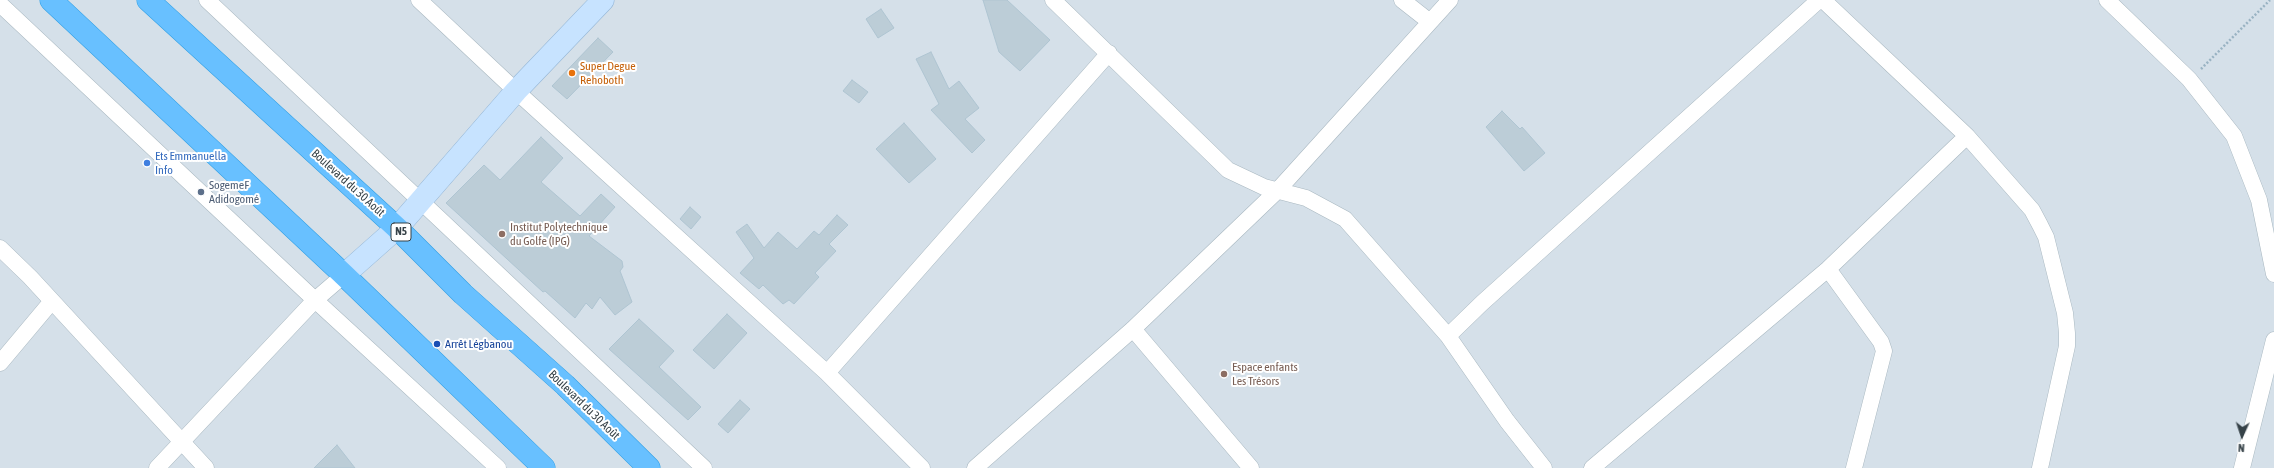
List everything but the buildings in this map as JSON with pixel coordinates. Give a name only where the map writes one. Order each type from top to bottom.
[{"type":"highway","points":[[51,0],[344,275],[544,468]]},
{"type":"highway","name":"Boulevard du 30 Août","points":[[148,0],[397,228],[463,294],[566,385],[650,468]]},
{"type":"street","points":[[207,0],[704,468]]},
{"type":"street","points":[[419,0],[516,91],[827,373],[922,468]]},
{"type":"street","points":[[156,468],[315,300],[397,228],[516,91],[603,0]]},
{"type":"street","points":[[1053,0],[1228,170],[1246,180],[1277,191],[1306,198],[1345,219],[1448,336],[1507,421],[1544,468]]},
{"type":"street","points":[[1402,0],[1430,22]]},
{"type":"street","points":[[975,468],[1133,329],[1277,191],[1450,0]]},
{"type":"street","points":[[1448,336],[1488,298],[1819,0]]},
{"type":"street","points":[[1823,0],[1967,136],[2032,210],[2046,237],[2065,313],[2066,346],[2040,468]]},
{"type":"street","points":[[2107,0],[2189,79],[2234,136],[2240,148],[2259,200],[2274,274]]},
{"type":"street","points":[[0,4],[315,300],[498,468]]},
{"type":"street","points":[[827,373],[1109,53]]},
{"type":"street","points":[[1592,468],[1828,269],[1967,136]]},
{"type":"street","points":[[0,248],[52,301],[206,468]]},
{"type":"street","points":[[1828,269],[1881,342],[1884,351],[1854,468]]},
{"type":"street","points":[[0,363],[52,301]]},
{"type":"street","points":[[1133,329],[1251,468]]},
{"type":"street","points":[[2242,468],[2274,342]]},
{"type":"path","points":[[2189,79],[2270,0]]},
{"type":"shaded area","points":[[0,0],[2274,0],[2274,468],[0,468]]},
{"type":"place","name":"Super Degue Rehoboth","points":[[572,73]]},
{"type":"place","name":"Ets Emmanuella Info","points":[[147,163]]},
{"type":"place","name":"SogemeF Adidogomé","points":[[201,192]]},
{"type":"place","name":"Institut Polytechnique du Golfe (IPG)","points":[[502,234]]},
{"type":"place","name":"Arrêt Légbanou","points":[[437,344]]},
{"type":"place","name":"Espace enfants Les Trésors","points":[[1224,374]]}]
